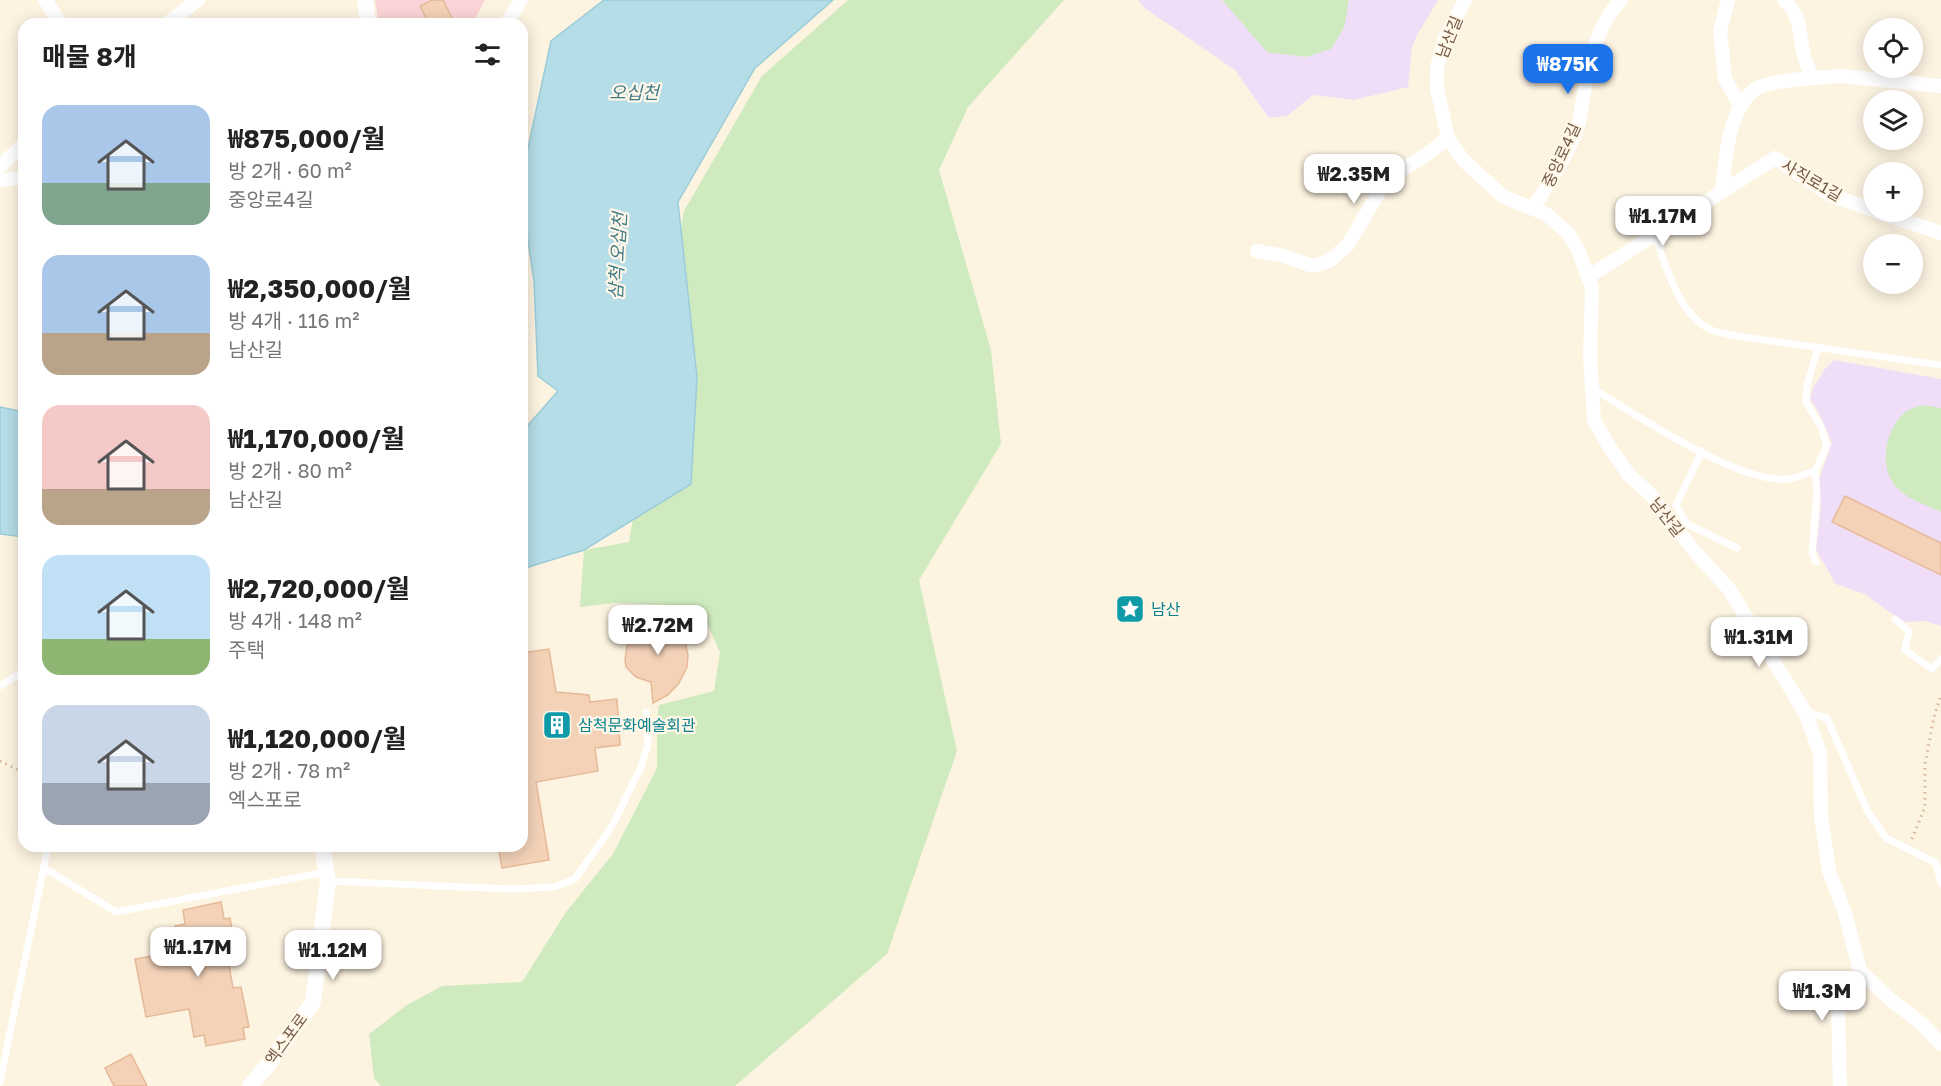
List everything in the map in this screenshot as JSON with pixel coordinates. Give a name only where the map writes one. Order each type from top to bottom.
[{"type":"street","points":[[45,0],[58,18]]},
{"type":"street","points":[[174,18],[198,0]]},
{"type":"street","points":[[365,0],[367,18]]},
{"type":"street","points":[[510,18],[521,0]]},
{"type":"street","name":"남산길","points":[[1465,0],[1444,38],[1437,67],[1437,88],[1448,138],[1463,160],[1504,197],[1546,214],[1569,234],[1592,288],[1590,355],[1594,420],[1629,475],[1680,525],[1729,589],[1805,711],[1820,753],[1821,816],[1829,871],[1845,913],[1860,972]]},
{"type":"street","name":"중앙로4길","points":[[1533,208],[1555,175],[1577,129],[1592,52],[1607,20],[1621,0]]},
{"type":"street","points":[[1728,0],[1720,31],[1725,79],[1741,107]]},
{"type":"street","points":[[1784,0],[1791,7],[1801,30],[1804,55],[1813,78]]},
{"type":"street","points":[[1588,277],[1722,190],[1734,123],[1741,107],[1755,89],[1790,80],[1841,76],[1941,86]]},
{"type":"street","points":[[1257,251],[1284,256],[1312,266],[1329,261],[1347,246],[1381,189],[1393,175],[1423,157],[1448,138]]},
{"type":"street","points":[[0,166],[18,150]]},
{"type":"street","name":"사직로1길","points":[[1722,190],[1774,158],[1830,195],[1863,206]]},
{"type":"street","points":[[0,180],[18,178]]},
{"type":"street","points":[[1908,222],[1941,233]]},
{"type":"street","name":"엑스포로","points":[[250,1086],[313,1002],[327,876],[323,852]]},
{"type":"street","points":[[1840,1086],[1838,1009],[1860,972],[1922,1024],[1941,1044]]},
{"type":"lane","points":[[1654,234],[1678,295],[1694,317],[1712,330],[1737,336],[1941,365]]},
{"type":"lane","points":[[1816,562],[1812,553],[1817,492],[1815,471],[1827,446],[1821,427],[1806,402],[1807,385],[1818,348]]},
{"type":"lane","points":[[1592,388],[1650,424],[1724,463],[1755,476],[1788,479],[1815,471]]},
{"type":"lane","points":[[1702,451],[1676,505],[1680,525],[1737,548]]},
{"type":"lane","points":[[1895,619],[1909,631],[1905,650],[1932,669],[1941,659]]},
{"type":"lane","points":[[0,686],[18,675]]},
{"type":"lane","points":[[1805,711],[1827,718],[1868,812],[1886,838],[1936,863],[1941,883]]},
{"type":"lane","points":[[44,868],[116,912],[327,876],[512,889],[554,887],[575,879],[612,826],[640,767],[648,744],[646,712]]},
{"type":"lane","points":[[0,1082],[47,852]]},
{"type":"path","points":[[1908,849],[1924,807],[1925,764],[1934,717],[1941,695]]},
{"type":"path","points":[[0,761],[18,770]]},
{"type":"shaded area","points":[[375,0],[485,0],[475,18],[378,18]]},
{"type":"shaded area","points":[[1138,0],[1438,0],[1412,47],[1408,87],[1354,100],[1313,95],[1287,116],[1269,118],[1235,70],[1146,9]]},
{"type":"shaded area","points":[[1834,360],[1941,379],[1941,626],[1925,621],[1903,622],[1865,594],[1836,584],[1816,550],[1821,505],[1819,479],[1832,443],[1810,399],[1813,388],[1825,369]]},
{"type":"green space","points":[[848,0],[1064,0],[968,107],[939,170],[991,350],[1001,444],[919,580],[957,751],[887,954],[735,1086],[381,1086],[374,1078],[369,1034],[407,1005],[442,986],[522,982],[566,912],[613,854],[657,768],[659,705],[714,691],[720,652],[699,606],[615,603],[580,607],[584,550],[629,542],[684,211],[762,76]]},
{"type":"green space","points":[[1222,0],[1349,0],[1344,28],[1331,49],[1306,57],[1267,52]]},
{"type":"green space","points":[[1925,405],[1941,408],[1941,512],[1900,491],[1890,479],[1887,469],[1886,448],[1893,427],[1907,411]]},
{"type":"water","name":"오십천","points":[[604,0],[833,0],[755,68],[678,202],[697,377],[691,484],[584,550],[528,567],[528,425],[558,391],[538,376],[534,281],[528,241],[528,148],[551,41]]},
{"type":"water","points":[[0,407],[18,411],[18,536],[0,534]]},
{"type":"building","points":[[432,0],[443,0],[452,18],[426,18],[420,6]]},
{"type":"building","points":[[1845,496],[1941,543],[1941,575],[1832,522]]},
{"type":"building","points":[[662,615],[679,630],[685,641],[688,655],[687,667],[679,683],[668,695],[653,703],[651,682],[636,677],[626,667],[625,659],[627,646],[634,637],[645,632],[644,617]]},
{"type":"building","name":"삼척문화예술회관","points":[[549,649],[556,692],[589,695],[590,702],[617,699],[620,745],[595,748],[598,771],[536,782],[549,860],[502,868],[499,852],[528,852],[528,652]]},
{"type":"building","points":[[221,902],[224,919],[230,918],[237,958],[228,960],[233,988],[241,987],[249,1027],[243,1028],[245,1039],[206,1046],[204,1035],[194,1037],[189,1009],[146,1017],[135,959],[179,951],[175,926],[185,924],[183,910]]},
{"type":"building","points":[[131,1054],[147,1086],[114,1086],[105,1068]]},
{"type":"place","name":"남산","points":[[1130,609]]},
{"type":"place","name":"삼척문화예술회관","points":[[557,725]]},
{"type":"water label","name":"삼척 오십천","points":[[618,256]]}]
